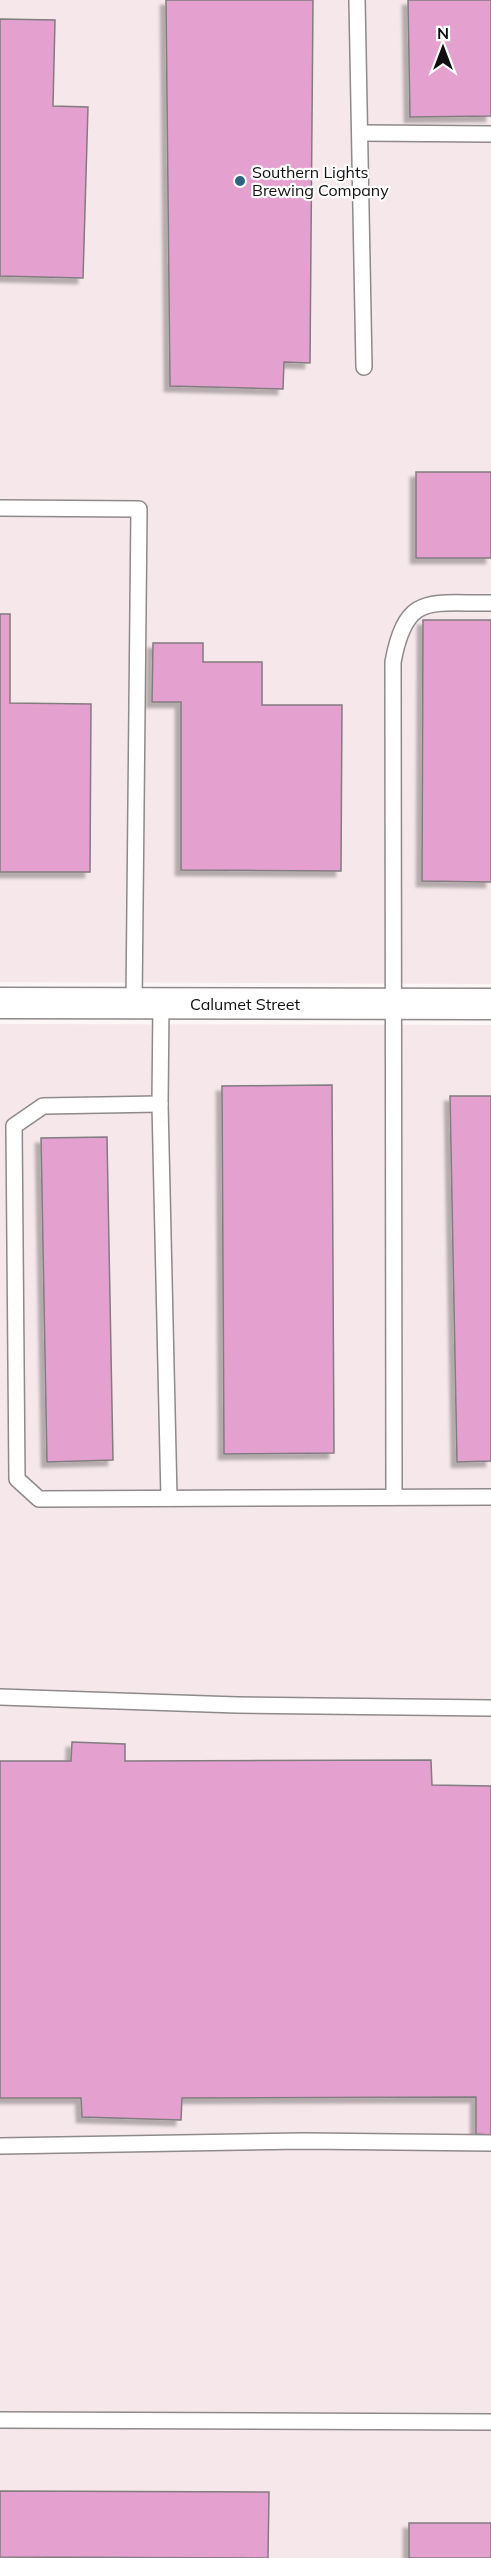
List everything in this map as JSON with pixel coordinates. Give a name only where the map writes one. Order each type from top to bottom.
[{"type":"street","name":"Calumet Street","points":[[0,1003],[491,1004]]},
{"type":"lane","points":[[357,0],[364,367]]},
{"type":"lane","points":[[361,133],[491,134]]},
{"type":"lane","points":[[0,508],[139,509],[147,1004],[160,1104],[169,1498]]},
{"type":"lane","points":[[394,1497],[393,662],[398,634],[404,621],[416,609],[428,604],[491,603]]},
{"type":"lane","points":[[160,1104],[43,1106],[14,1126],[17,1479],[39,1499],[491,1497]]},
{"type":"lane","points":[[0,1697],[237,1705],[491,1708]]},
{"type":"lane","points":[[0,2146],[304,2141],[491,2143]]},
{"type":"lane","points":[[0,2421],[491,2422]]},
{"type":"shaded area","points":[[0,0],[491,0],[491,984],[0,982]]},
{"type":"shaded area","points":[[0,1024],[491,1025],[491,2558],[0,2558]]},
{"type":"building","name":"Southern Lights Brewing Company","points":[[166,0],[313,0],[310,363],[284,362],[283,389],[170,386]]},
{"type":"building","points":[[408,0],[491,0],[491,116],[410,117]]},
{"type":"building","points":[[0,19],[55,20],[53,106],[88,107],[83,278],[0,276]]},
{"type":"building","points":[[416,472],[491,472],[491,558],[416,558]]},
{"type":"building","points":[[0,614],[10,614],[10,703],[91,704],[90,872],[0,872]]},
{"type":"building","points":[[423,620],[491,620],[491,882],[422,881]]},
{"type":"building","points":[[153,643],[203,643],[203,662],[262,662],[262,705],[342,705],[341,871],[181,870],[181,702],[152,702]]},
{"type":"building","points":[[332,1085],[334,1453],[224,1454],[222,1086]]},
{"type":"building","points":[[450,1096],[491,1096],[491,1461],[457,1462]]},
{"type":"building","points":[[107,1137],[113,1460],[47,1462],[41,1138]]},
{"type":"building","points":[[72,1742],[125,1744],[125,1761],[431,1760],[432,1785],[491,1786],[491,2135],[476,2134],[476,2097],[182,2098],[181,2120],[82,2117],[81,2098],[0,2098],[0,1761],[71,1761]]},
{"type":"building","points":[[0,2491],[269,2492],[268,2558],[0,2557]]},
{"type":"building","points":[[409,2523],[491,2523],[491,2558],[409,2558]]},
{"type":"place","name":"Southern Lights Brewing Company","points":[[240,181]]}]
